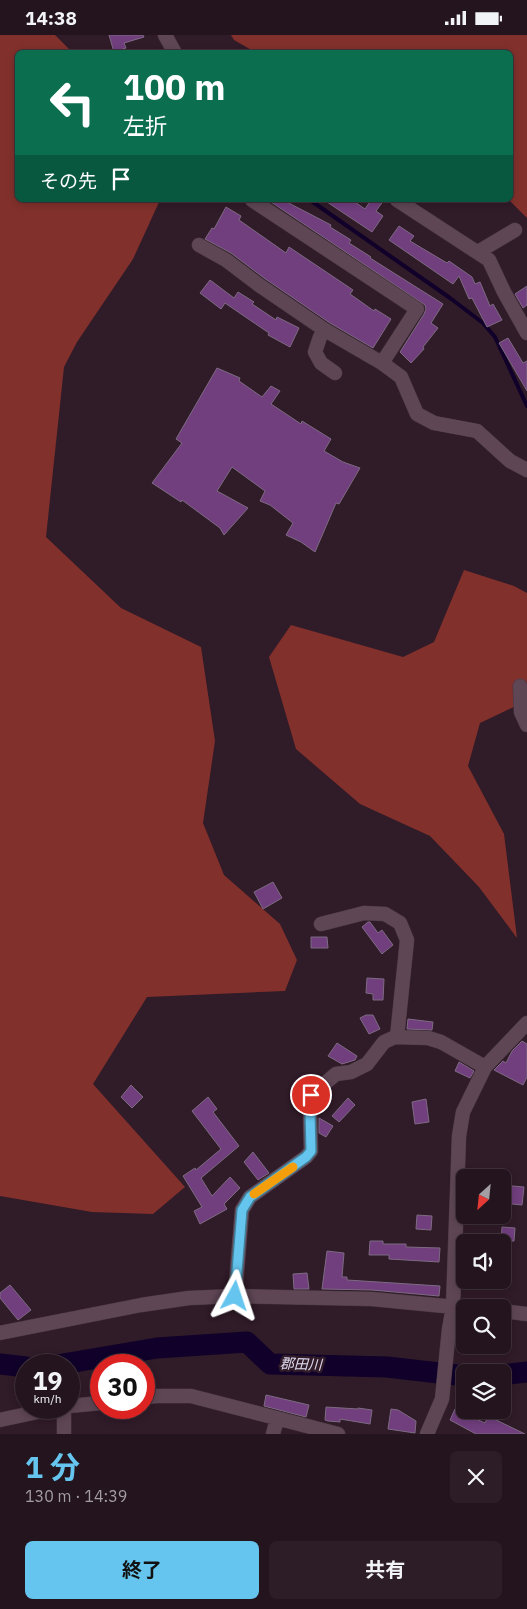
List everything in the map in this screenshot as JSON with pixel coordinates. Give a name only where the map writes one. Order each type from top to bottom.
[{"type":"street","points":[[165,35],[173,50]]},
{"type":"street","points":[[255,202],[417,309],[382,363]]},
{"type":"street","points":[[400,202],[489,260],[527,333]]},
{"type":"street","points":[[478,252],[514,230]]},
{"type":"street","points":[[199,245],[226,260],[325,330],[382,363],[401,377],[418,414],[434,423],[477,431],[510,461],[527,470]]},
{"type":"street","points":[[325,330],[318,342],[316,352],[321,363],[336,373]]},
{"type":"street","points":[[520,686],[521,712],[527,725]]},
{"type":"street","points":[[320,924],[364,913],[385,914],[400,923],[407,940],[398,1037]]},
{"type":"street","points":[[459,1299],[459,1136],[463,1112],[485,1067],[527,1023]]},
{"type":"street","points":[[235,1296],[242,1210],[250,1197],[306,1157],[311,1151],[311,1095],[336,1074],[352,1072],[367,1064],[384,1042],[398,1037],[428,1038],[441,1042],[485,1067]]},
{"type":"street","points":[[0,1333],[142,1305],[235,1296],[372,1299],[456,1307]]},
{"type":"street","points":[[511,1312],[527,1314]]},
{"type":"street","points":[[427,1434],[442,1399],[448,1329],[456,1313]]},
{"type":"street","points":[[155,1396],[192,1396],[338,1434]]},
{"type":"street","points":[[0,1420],[15,1417]]},
{"type":"street","points":[[63,1419],[64,1434]]},
{"type":"street","points":[[273,1434],[277,1419]]},
{"type":"shaded area","points":[[0,35],[55,35],[70,50],[15,50],[15,202],[159,202],[133,259],[77,342],[64,367],[46,537],[121,608],[201,647],[215,741],[203,823],[224,875],[280,924],[297,960],[285,991],[147,997],[93,1084],[185,1187],[153,1214],[92,1212],[0,1196]]},
{"type":"shaded area","points":[[231,35],[527,35],[527,218],[511,202],[513,202],[513,50],[252,50],[234,40]]},
{"type":"shaded area","points":[[464,570],[514,586],[527,593],[527,706],[520,704],[480,723],[468,766],[504,834],[517,938],[479,887],[430,836],[360,804],[296,749],[269,657],[291,625],[403,657],[434,642]]},
{"type":"building","points":[[109,35],[143,35],[144,37],[124,43],[126,48],[113,50]]},
{"type":"building","points":[[271,202],[287,202],[331,225],[330,227],[351,240],[349,243],[370,258],[443,304],[431,323],[438,328],[423,347],[424,349],[411,363],[400,352],[424,314],[425,305]]},
{"type":"building","points":[[327,202],[355,202],[365,209],[370,202],[383,202],[376,211],[383,216],[372,232]]},
{"type":"building","points":[[226,207],[241,216],[239,220],[286,253],[289,247],[353,290],[350,294],[374,311],[375,309],[391,319],[373,348],[330,323],[231,253],[205,239],[212,228],[214,229]]},
{"type":"building","points":[[399,226],[414,236],[410,241],[447,263],[449,261],[472,277],[475,284],[480,282],[490,306],[493,304],[502,320],[487,327],[472,298],[469,299],[459,276],[453,284],[389,240]]},
{"type":"building","points":[[210,280],[234,298],[238,292],[276,320],[277,317],[299,328],[290,347],[268,335],[269,333],[225,303],[221,309],[200,293]]},
{"type":"building","points":[[527,286],[527,305],[523,308],[515,294]]},
{"type":"building","points":[[508,338],[523,363],[527,361],[527,391],[499,343]]},
{"type":"building","points":[[217,368],[240,378],[239,381],[262,397],[271,386],[280,391],[271,404],[301,424],[302,421],[331,439],[324,451],[343,462],[360,468],[339,504],[336,503],[315,552],[301,542],[286,535],[293,523],[270,505],[260,501],[265,491],[232,467],[217,491],[248,508],[224,535],[220,528],[182,500],[181,502],[152,483],[182,443],[176,439]]},
{"type":"building","points":[[273,882],[282,898],[263,909],[254,892]]},
{"type":"building","points":[[368,922],[378,933],[382,930],[393,945],[382,954],[362,927]]},
{"type":"building","points":[[311,937],[327,937],[328,948],[311,948]]},
{"type":"building","points":[[367,978],[384,979],[383,1000],[373,1000],[373,994],[366,993]]},
{"type":"building","points":[[366,1015],[373,1015],[380,1029],[369,1034],[360,1018]]},
{"type":"building","points":[[408,1019],[433,1022],[432,1030],[407,1029]]},
{"type":"building","points":[[522,1041],[527,1044],[527,1077],[523,1085],[494,1070],[503,1061],[506,1063],[512,1051]]},
{"type":"building","points":[[337,1043],[357,1056],[355,1060],[342,1064],[328,1056]]},
{"type":"building","points":[[459,1062],[474,1071],[470,1078],[455,1071]]},
{"type":"building","points":[[131,1085],[143,1097],[132,1108],[121,1097]]},
{"type":"building","points":[[208,1097],[217,1109],[213,1112],[239,1146],[201,1178],[212,1196],[230,1177],[240,1188],[224,1204],[227,1209],[200,1224],[194,1211],[202,1207],[183,1176],[195,1168],[196,1170],[221,1149],[192,1111]]},
{"type":"building","points":[[348,1098],[355,1105],[339,1122],[332,1116]]},
{"type":"building","points":[[426,1099],[429,1122],[415,1124],[412,1102]]},
{"type":"building","points":[[319,1118],[333,1126],[326,1137],[319,1133]]},
{"type":"building","points":[[253,1152],[269,1173],[258,1180],[244,1162]]},
{"type":"building","points":[[511,1186],[524,1187],[522,1205],[511,1204]]},
{"type":"building","points":[[417,1215],[432,1216],[431,1230],[416,1229]]},
{"type":"building","points":[[502,1227],[515,1228],[514,1241],[511,1241],[511,1234],[502,1234]]},
{"type":"building","points":[[370,1241],[383,1241],[383,1244],[406,1244],[406,1247],[440,1248],[439,1262],[389,1259],[389,1255],[369,1255]]},
{"type":"building","points":[[327,1251],[344,1253],[342,1277],[347,1277],[347,1280],[440,1286],[439,1296],[372,1290],[322,1289]]},
{"type":"building","points":[[307,1273],[309,1289],[294,1289],[293,1274]]},
{"type":"building","points":[[10,1285],[31,1310],[18,1320],[0,1298],[0,1293]]},
{"type":"building","points":[[266,1395],[309,1405],[306,1417],[264,1406]]},
{"type":"building","points":[[326,1407],[372,1410],[370,1424],[340,1419],[340,1422],[325,1420]]},
{"type":"building","points":[[391,1409],[398,1410],[416,1421],[415,1433],[388,1429]]},
{"type":"building","points":[[455,1409],[456,1419],[476,1419],[485,1423],[487,1419],[494,1419],[525,1434],[476,1434],[450,1420]]},
{"type":"waterway","points":[[313,202],[483,323],[495,337],[527,406]]},
{"type":"waterway","name":"郡田川","points":[[80,1361],[157,1348],[247,1342],[270,1364],[387,1367],[456,1375]]},
{"type":"waterway","name":"郡田川","points":[[0,1364],[15,1366]]},
{"type":"waterway","name":"郡田川","points":[[511,1374],[527,1372]]},
{"type":"slow traffic","points":[[254,1194],[293,1167]]},
{"type":"route","points":[[235,1296],[242,1210],[250,1197],[306,1157],[311,1151],[311,1095]]}]
